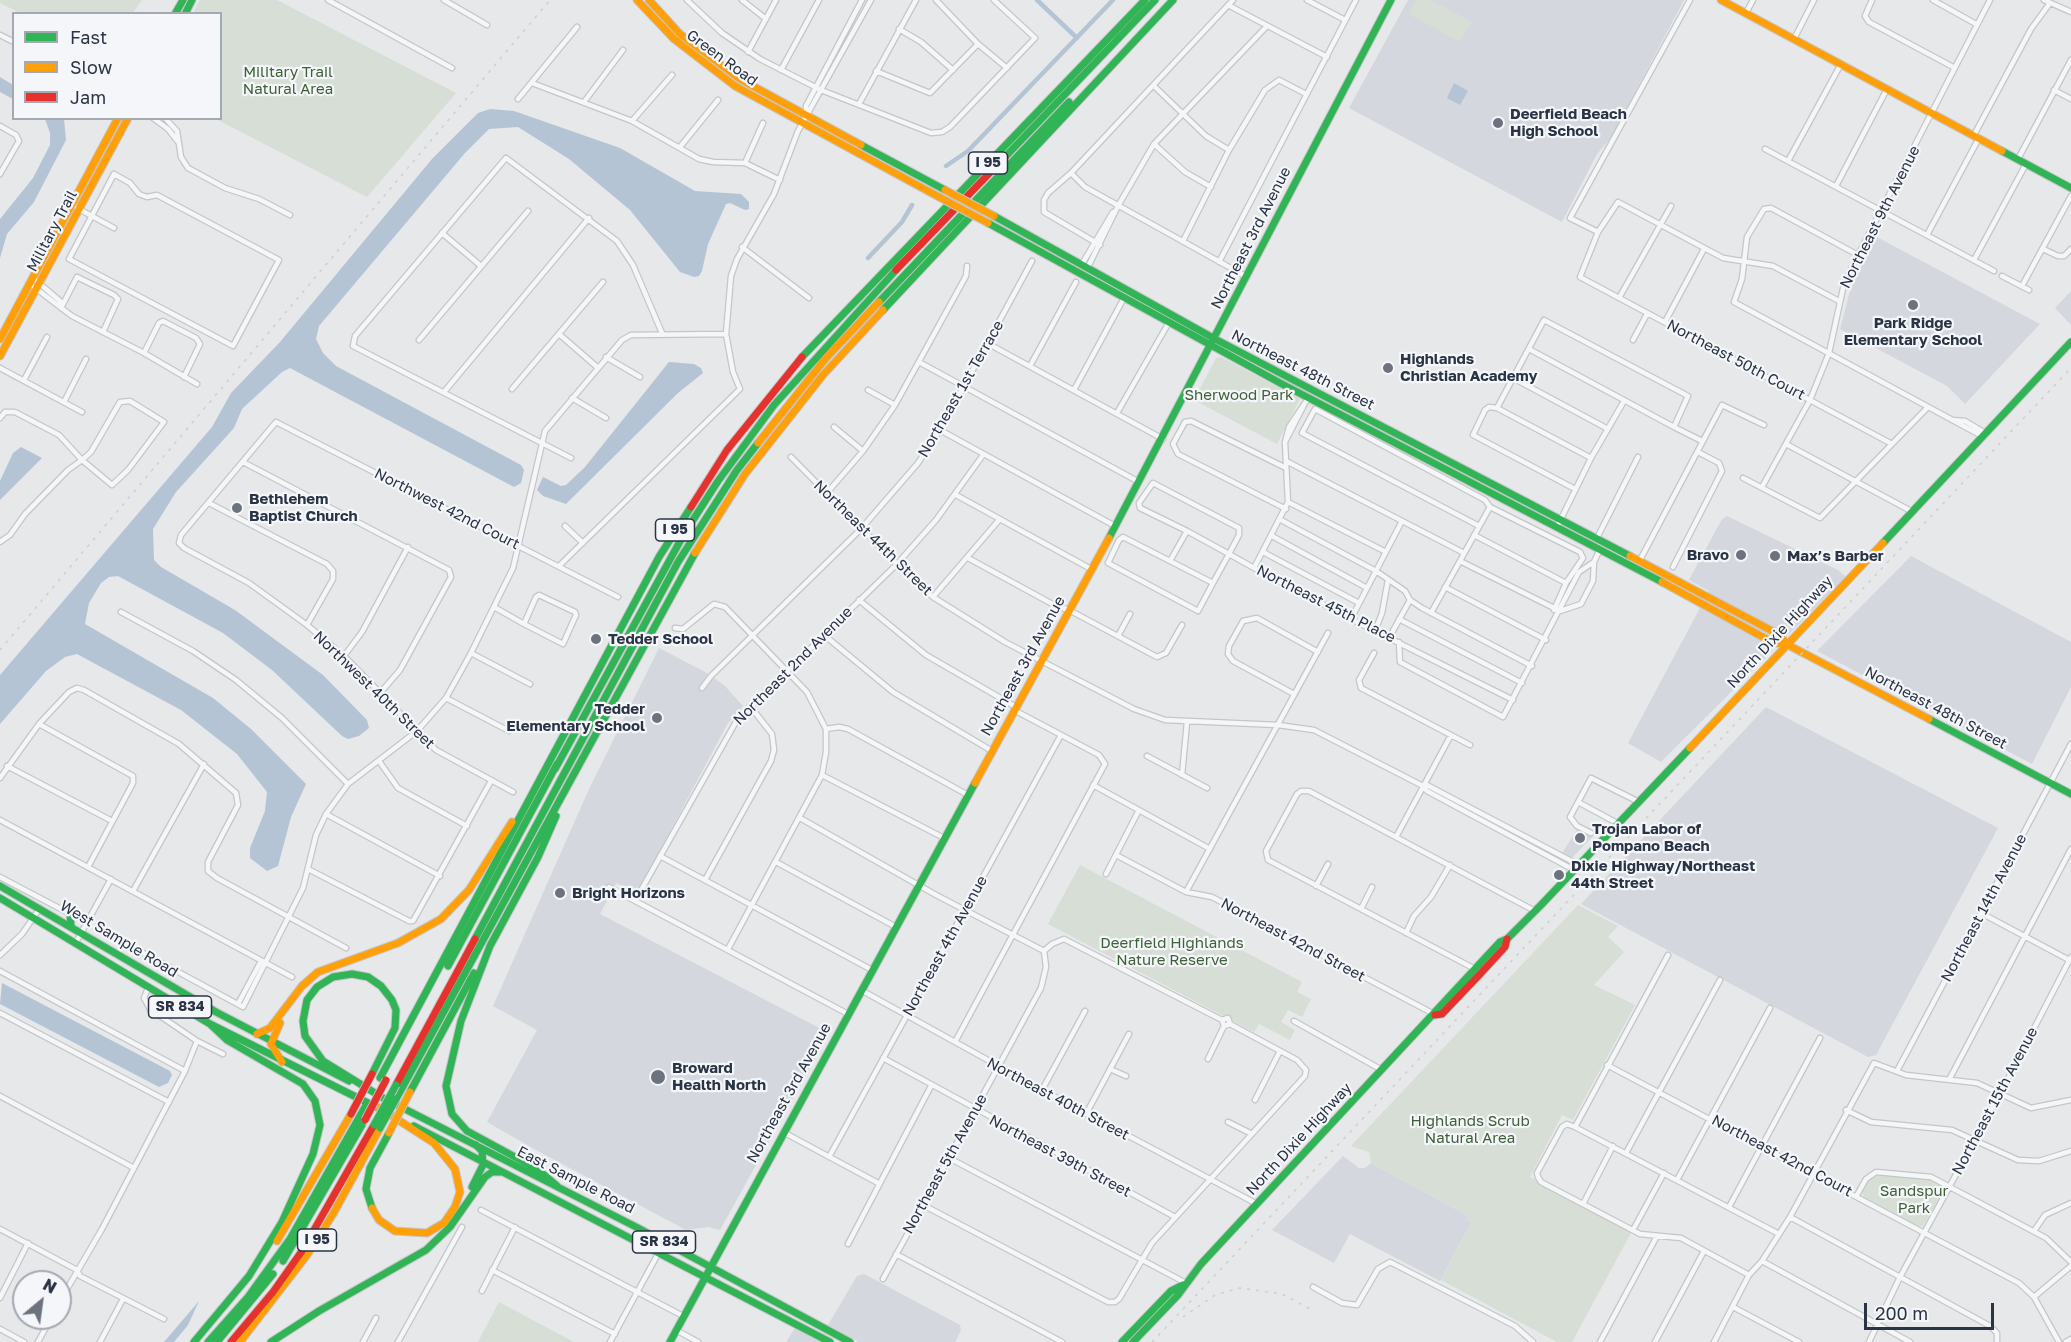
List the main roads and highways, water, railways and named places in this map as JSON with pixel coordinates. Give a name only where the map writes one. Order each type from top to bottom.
[{"type":"main road","name":"Green Road","points":[[637,0],[674,39],[705,66],[735,86],[802,123]]},
{"type":"main road","name":"Green Road","points":[[650,0],[680,34],[710,59],[806,116]]},
{"type":"main road","name":"I 95","points":[[208,1342],[248,1297],[290,1239],[362,1119],[663,550],[700,488],[755,411],[830,326],[1145,0]]},
{"type":"main road","points":[[383,1079],[684,534],[718,481],[774,405],[846,323],[1155,0]]},
{"type":"main road","points":[[231,1342],[273,1292],[302,1251],[377,1126],[694,535],[756,444],[821,363],[1166,0]]},
{"type":"main road","name":"I 95","points":[[399,1086],[694,554],[736,487],[823,375],[1173,0]]},
{"type":"main road","name":"Northeast 3rd Avenue","points":[[670,1342],[1163,439],[1391,0]]},
{"type":"main road","points":[[1721,0],[2071,188]]},
{"type":"main road","name":"Northeast 48th Street","points":[[806,116],[1085,265],[1306,400],[1600,549],[1772,642],[1788,645],[2071,794]]},
{"type":"main road","name":"Military Trail","points":[[0,339],[117,120]]},
{"type":"main road","name":"Military Trail","points":[[0,356],[127,120]]},
{"type":"main road","name":"Northeast 48th Street","points":[[802,123],[988,223],[1168,324],[1313,390],[1778,634],[1788,645]]},
{"type":"main road","points":[[555,769],[651,584],[700,498],[755,421],[821,344],[830,326]]},
{"type":"main road","name":"North Dixie Highway","points":[[1133,1342],[1257,1204],[1435,1015],[1500,942],[1507,939],[1535,911],[2071,342]]},
{"type":"main road","points":[[1282,384],[1303,385]]},
{"type":"main road","points":[[694,535],[736,487]]},
{"type":"main road","points":[[1600,549],[1609,547],[1650,566]]},
{"type":"main road","points":[[378,1107],[438,1145],[455,1169],[460,1187],[457,1203],[444,1223],[427,1233],[395,1232],[379,1220],[369,1204],[366,1189],[370,1168],[389,1133],[410,1092],[538,857],[584,754]]},
{"type":"main road","points":[[257,1034],[267,1030],[282,1015],[302,986],[318,972],[406,939],[425,930],[448,912],[468,890],[514,819],[543,768],[554,757]]},
{"type":"main road","name":"West Sample Road","points":[[0,886],[271,1042],[383,1098]]},
{"type":"main road","name":"West Sample Road","points":[[0,898],[210,1024],[282,1062],[378,1107]]},
{"type":"main road","points":[[71,926],[73,915]]},
{"type":"main road","name":"North Dixie Highway","points":[[1435,1015],[1442,1014],[1481,973],[1505,947],[1507,939]]},
{"type":"main road","points":[[490,946],[461,1021],[449,1062],[446,1086],[448,1103],[456,1119],[467,1131],[537,1169],[557,1186]]},
{"type":"main road","points":[[249,1276],[255,1273],[287,1226],[351,1113],[372,1074],[394,1031],[396,1010],[392,1000],[381,986],[368,977],[346,974],[333,977],[317,987],[308,1000],[303,1021],[305,1036],[323,1061],[383,1098]]},
{"type":"main road","points":[[282,1015],[271,1042],[272,1049],[282,1062]]},
{"type":"main road","points":[[194,1342],[249,1276],[282,1222],[320,1136],[315,1101],[303,1084],[227,1040],[210,1024]]},
{"type":"main road","name":"East Sample Road","points":[[383,1098],[557,1186],[850,1342]]},
{"type":"main road","name":"East Sample Road","points":[[378,1107],[830,1342]]},
{"type":"main road","points":[[217,1342],[258,1294],[295,1243],[362,1119]]},
{"type":"main road","name":"I 95","points":[[240,1342],[307,1255],[333,1214],[377,1126]]},
{"type":"main road","points":[[463,1206],[483,1162],[482,1151],[476,1145]]},
{"type":"main road","points":[[271,1342],[319,1311],[426,1250],[446,1232],[489,1173],[502,1172]]},
{"type":"main road","name":"North Dixie Highway","points":[[1122,1342],[1171,1291],[1186,1284]]},
{"type":"water","points":[[0,77],[12,84],[12,98],[0,92]]},
{"type":"water","points":[[1454,83],[1468,91],[1460,105],[1447,98]]},
{"type":"water","points":[[490,109],[514,111],[620,148],[695,191],[741,194],[749,202],[749,209],[745,210],[730,203],[726,204],[708,244],[702,271],[699,276],[694,277],[680,272],[630,210],[569,159],[518,127],[489,129],[465,153],[319,326],[316,339],[323,353],[336,366],[521,465],[524,470],[521,483],[514,487],[290,368],[282,372],[242,409],[234,428],[176,492],[153,529],[154,560],[161,567],[235,610],[323,675],[367,720],[369,728],[359,736],[348,739],[342,736],[272,670],[223,633],[118,576],[109,577],[101,583],[89,603],[85,624],[213,698],[251,729],[306,784],[291,817],[278,866],[267,871],[250,858],[250,848],[265,811],[267,792],[237,754],[181,710],[77,654],[65,657],[46,671],[0,724],[0,675],[212,427],[231,393],[280,342],[432,159],[478,113]]},
{"type":"water","points":[[45,120],[64,120],[66,140],[34,202],[7,234],[0,258],[0,219],[33,178],[50,145],[50,133]]},
{"type":"water","points":[[669,362],[694,364],[701,368],[703,373],[678,393],[566,504],[543,496],[537,490],[543,477],[561,486],[566,485],[585,467]]},
{"type":"water","points":[[21,447],[42,458],[0,500],[0,481],[13,453]]},
{"type":"water","points":[[2,983],[170,1071],[172,1075],[168,1083],[159,1087],[0,1004]]},
{"type":"water","points":[[199,1301],[188,1325],[174,1342],[164,1342]]},
{"type":"waterway","points":[[1037,0],[1077,38]]},
{"type":"waterway","points":[[946,166],[968,151],[1113,0]]},
{"type":"waterway","points":[[868,258],[902,222],[912,205]]},
{"type":"railway","points":[[0,650],[550,0]]},
{"type":"railway","points":[[1152,1342],[2071,368]]},
{"type":"railway","points":[[1183,1317],[1215,1295],[1240,1288],[1282,1294],[1310,1309]]},
{"type":"place","name":"Deerfield Beach High School","points":[[1498,123]]},
{"type":"place","name":"Park Ridge Elementary School","points":[[1913,305]]},
{"type":"place","name":"Highlands Christian Academy","points":[[1388,368]]},
{"type":"place","name":"Bethlehem Baptist Church","points":[[237,508]]},
{"type":"place","name":"Bravo","points":[[1741,555]]},
{"type":"place","name":"Max’s Barber","points":[[1775,556]]},
{"type":"place","name":"Tedder School","points":[[596,639]]},
{"type":"place","name":"Tedder Elementary School","points":[[657,718]]},
{"type":"place","name":"Trojan Labor of Pompano Beach","points":[[1580,838]]},
{"type":"place","name":"Dixie Highway/Northeast 44th Street","points":[[1559,875]]},
{"type":"place","name":"Bright Horizons","points":[[560,893]]},
{"type":"place","name":"Broward Health North","points":[[658,1077]]},
{"type":"park label","name":"Military Trail Natural Area","points":[[288,80]]},
{"type":"park label","name":"Sherwood Park","points":[[1239,395]]},
{"type":"park label","name":"Deerfield Highlands Nature Reserve","points":[[1172,952]]},
{"type":"park label","name":"Highlands Scrub Natural Area","points":[[1470,1130]]},
{"type":"park label","name":"Sandspur Park","points":[[1914,1200]]}]
